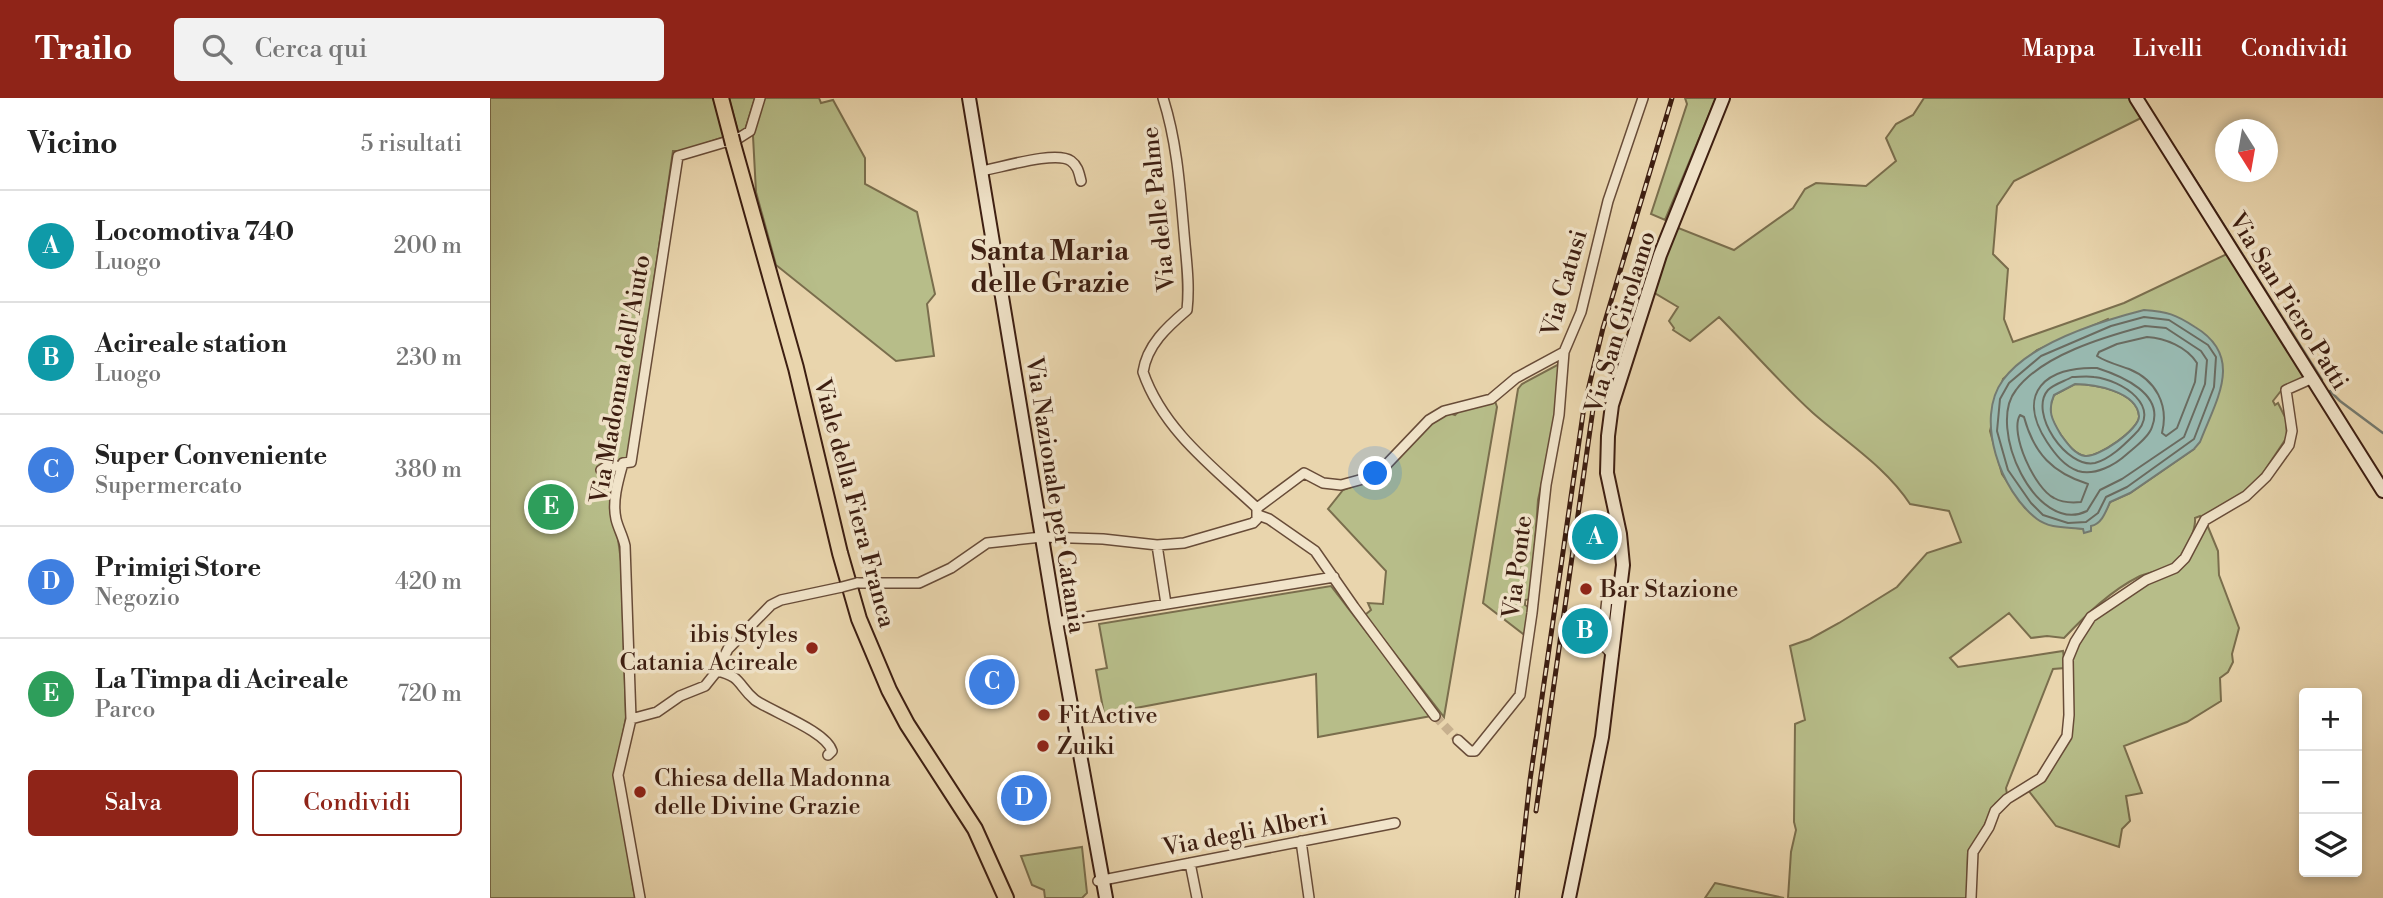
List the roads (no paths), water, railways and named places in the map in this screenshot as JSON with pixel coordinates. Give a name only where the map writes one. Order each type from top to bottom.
[{"type":"main road","name":"Viale della Fiera Franca","points":[[721,98],[796,368],[840,553],[859,619],[895,701],[975,829],[1003,895]]},
{"type":"street","name":"Via Madonna dell'Aiuto","points":[[640,898],[618,775],[631,719],[625,546],[616,520],[615,497],[623,463],[631,462],[678,156],[738,138],[750,131],[760,98]]},
{"type":"street","name":"Via Nazionale per Catania","points":[[969,98],[1100,880],[1106,898]]},
{"type":"street","name":"Via delle Palme","points":[[1163,98],[1179,177],[1188,271],[1188,303],[1186,310],[1165,328],[1154,343],[1143,372],[1159,407],[1179,434],[1257,512]]},
{"type":"street","name":"Via Catusi","points":[[717,671],[727,649],[771,605],[791,597],[857,583],[919,583],[951,568],[987,543],[1042,537],[1103,539],[1157,545],[1184,543],[1252,523],[1257,512],[1304,473],[1323,483],[1341,485],[1363,479],[1386,465],[1429,420],[1444,411],[1491,399],[1517,378],[1564,352],[1581,312],[1608,201],[1643,98]]},
{"type":"street","name":"Via San Girolamo","points":[[1569,898],[1602,737],[1613,656],[1613,599],[1622,550],[1606,473],[1612,405],[1660,255],[1723,98]]},
{"type":"street","name":"Via San Piero Patti","points":[[2136,98],[2383,491]]},
{"type":"street","points":[[981,172],[1047,158],[1064,158],[1074,164],[1081,181]]},
{"type":"street","name":"Via Ponte","points":[[1458,740],[1470,751],[1475,751],[1520,695],[1546,485],[1559,415],[1564,352]]},
{"type":"street","points":[[1971,898],[1973,852],[1989,827],[1995,811],[2007,799],[2040,778],[2067,736],[2068,659],[2091,617],[2146,580],[2175,568],[2185,558],[2205,520],[2246,496],[2266,477],[2291,438],[2286,390],[2313,378]]},
{"type":"street","points":[[601,470],[609,465],[622,467]]},
{"type":"street","points":[[1257,512],[1315,551],[1435,716]]},
{"type":"street","points":[[1157,545],[1166,604]]},
{"type":"street","points":[[1056,622],[1334,577]]},
{"type":"street","points":[[1613,599],[1602,643],[1613,656]]},
{"type":"street","points":[[631,719],[657,712],[680,696],[705,686],[717,671],[732,674],[756,701],[792,718],[828,744],[832,751],[828,755]]},
{"type":"street","name":"Via degli Alberi","points":[[1100,880],[1395,823]]},
{"type":"street","points":[[1301,841],[1309,898]]},
{"type":"street","points":[[1190,863],[1197,898]]},
{"type":"street","points":[[1098,898],[1100,880]]},
{"type":"water","points":[[2144,310],[2171,314],[2210,339],[2219,352],[2223,365],[2219,395],[2213,411],[2200,442],[2194,449],[2130,493],[2110,502],[2101,520],[2091,526],[2091,531],[2084,533],[2083,529],[2048,524],[2037,519],[2024,507],[2003,473],[1992,434],[1991,414],[1995,396],[2003,380],[2030,355],[2067,335]],"holes":[[[2075,384],[2123,395],[2131,400],[2139,416],[2133,428],[2117,442],[2085,456],[2074,451],[2061,435],[2051,411],[2054,395]]]},
{"type":"waterway","points":[[2168,138],[2174,147]]},
{"type":"waterway","points":[[2179,154],[2322,380]]},
{"type":"waterway","points":[[2330,391],[2383,433]]},
{"type":"tunnel","points":[[1435,716],[1458,740]]},
{"type":"railway","points":[[1517,898],[1530,780],[1584,407],[1603,328],[1672,98]]},
{"type":"railway","points":[[1536,811],[1593,409]]},
{"type":"place","name":"La Timpa di Acireale","points":[[551,507]]},
{"type":"place","name":"Locomotiva 740","points":[[1595,537]]},
{"type":"place","name":"Bar Stazione","points":[[1586,589]]},
{"type":"place","name":"Acireale station","points":[[1585,631]]},
{"type":"place","name":"ibis Styles Catania Acireale","points":[[812,648]]},
{"type":"place","name":"Super Conveniente","points":[[992,682]]},
{"type":"place","name":"FitActive","points":[[1044,715]]},
{"type":"place","name":"Zuiki","points":[[1043,746]]},
{"type":"place","name":"Chiesa della Madonna delle Divine Grazie","points":[[640,792]]},
{"type":"place","name":"Primigi Store","points":[[1024,798]]},
{"type":"district","name":"Santa Maria delle Grazie","points":[[1050,266]]}]
